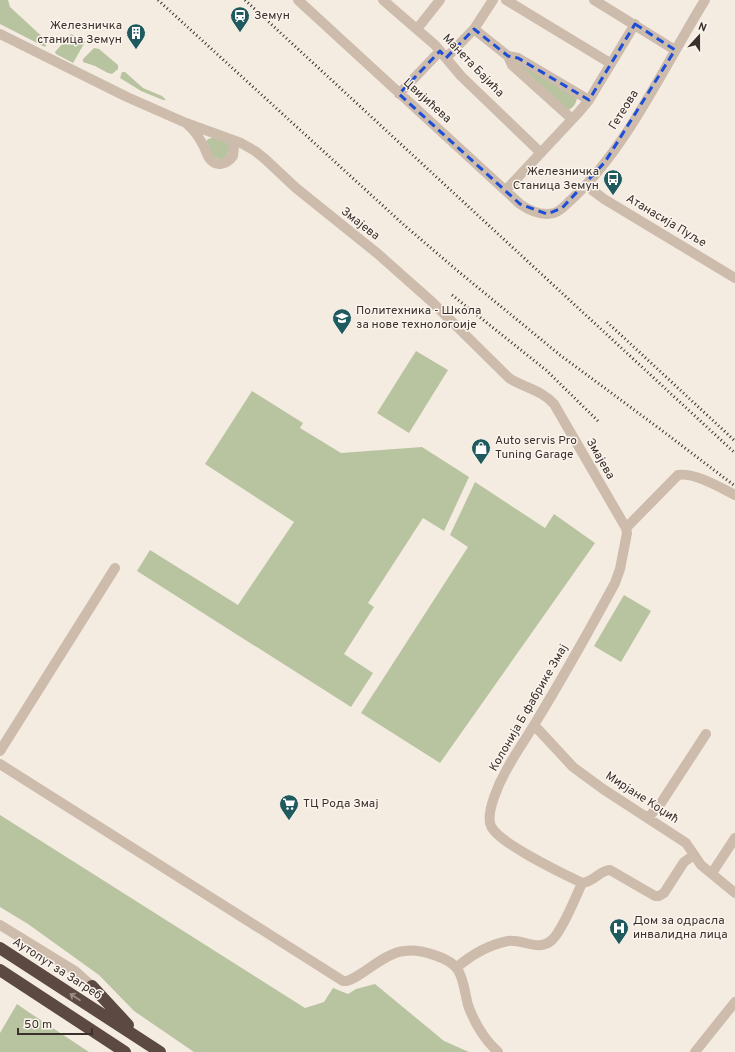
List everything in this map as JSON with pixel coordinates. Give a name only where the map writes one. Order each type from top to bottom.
[{"type":"highway","name":"Аутопут за Загреб","points":[[0,948],[160,1052]]},
{"type":"highway","points":[[0,970],[125,1052]]},
{"type":"highway","points":[[92,986],[143,1041]]},
{"type":"street","name":"Цвијићева","points":[[298,0],[399,94],[526,208],[544,214]]},
{"type":"street","name":"Манета Бајића","points":[[384,0],[443,54],[461,76],[541,153]]},
{"type":"street","points":[[417,29],[440,0]]},
{"type":"street","points":[[399,94],[443,54],[455,50],[474,29],[494,0]]},
{"type":"street","points":[[506,0],[610,64]]},
{"type":"street","points":[[594,0],[675,50]]},
{"type":"street","name":"Гетеова","points":[[544,214],[557,212],[590,182],[623,136],[705,0]]},
{"type":"street","points":[[506,190],[589,100],[635,24]]},
{"type":"street","points":[[474,29],[508,56],[518,58],[589,100]]},
{"type":"street","name":"Змајева","points":[[0,34],[101,85],[186,123],[241,143],[255,151],[296,188],[408,280],[509,378],[522,386],[539,392],[550,399],[626,528]]},
{"type":"street","points":[[508,56],[512,65],[572,119]]},
{"type":"street","points":[[186,123],[196,133],[211,161],[219,164],[226,163],[231,160],[234,147],[230,139]]},
{"type":"street","points":[[202,144],[206,137],[216,134]]},
{"type":"street","points":[[234,151],[255,151]]},
{"type":"street","name":"Атанасија Пуље","points":[[590,182],[592,190],[604,200],[735,278]]},
{"type":"street","points":[[626,528],[678,475],[682,474],[704,480],[735,495]]},
{"type":"street","name":"Колонија Б фабрике Змај","points":[[582,883],[518,849],[497,834],[490,824],[490,813],[507,768],[534,725],[615,583],[620,569],[627,533],[626,528]]},
{"type":"street","points":[[0,751],[115,568]]},
{"type":"street","name":"Мирјане Коџић","points":[[534,725],[573,767],[603,789],[686,843],[701,865],[735,893]]},
{"type":"street","points":[[648,818],[661,803],[706,734]]},
{"type":"street","points":[[0,764],[342,981],[350,981],[389,955],[404,951],[417,951],[438,956],[448,961],[456,968],[460,975],[472,1014],[485,1036],[498,1052]]},
{"type":"street","points":[[712,873],[735,838]]},
{"type":"street","points":[[456,968],[483,950],[503,943],[517,941],[541,945],[552,940],[561,927],[582,883],[589,882],[604,871],[610,870],[650,894],[659,896],[666,890],[684,862],[694,855]]},
{"type":"street","points":[[0,925],[75,971],[92,986]]},
{"type":"street","points":[[695,1052],[735,1002]]},
{"type":"highlighted area","points":[[635,24],[675,50],[605,162],[562,208],[547,214],[520,204],[399,94],[440,51],[446,58],[474,29],[508,56],[518,58],[589,100]]},
{"type":"green space","points":[[0,0],[8,0],[10,7],[48,42],[45,47],[0,24]]},
{"type":"green space","points":[[71,34],[85,42],[73,63],[55,52]]},
{"type":"green space","points":[[94,48],[99,49],[118,65],[118,69],[112,74],[83,62],[83,59]]},
{"type":"green space","points":[[519,63],[577,98],[574,106],[567,111],[518,64]]},
{"type":"green space","points":[[122,72],[125,72],[143,88],[162,96],[166,100],[141,91],[120,78]]},
{"type":"green space","points":[[215,137],[228,142],[232,149],[223,160],[212,157],[205,143],[208,139]]},
{"type":"green space","points":[[416,351],[448,370],[409,433],[377,413]]},
{"type":"green space","points":[[252,391],[303,423],[300,428],[341,453],[422,447],[469,477],[444,531],[423,518],[368,603],[374,607],[344,654],[373,673],[351,707],[137,571],[150,550],[238,605],[294,522],[205,464]]},
{"type":"green space","points":[[475,482],[545,528],[554,514],[595,543],[440,763],[361,713],[468,547],[450,535]]},
{"type":"green space","points":[[624,595],[651,611],[621,662],[594,646]]},
{"type":"green space","points":[[0,815],[305,1008],[324,1002],[333,988],[348,994],[356,989],[375,984],[444,1041],[469,1052],[194,1052],[134,1011],[99,975],[28,924],[0,907]]},
{"type":"green space","points":[[17,1004],[89,1052],[0,1052],[0,1033]]},
{"type":"railway","points":[[158,0],[404,225],[459,272],[560,355],[735,486]]},
{"type":"railway","points":[[245,0],[735,453]]},
{"type":"railway","points":[[452,295],[546,370],[599,422]]},
{"type":"railway","points":[[607,322],[735,441]]},
{"type":"place","name":"Земун","points":[[240,33]]},
{"type":"place","name":"Железничка станица Земун","points":[[136,50]]},
{"type":"place","name":"Железничка Станица Земун","points":[[613,196]]},
{"type":"place","name":"Политехника - Школа за нове технологоије","points":[[342,335]]},
{"type":"place","name":"Auto servis Pro Tuning Garage","points":[[481,465]]},
{"type":"place","name":"ТЦ Рода Змај","points":[[289,821]]},
{"type":"place","name":"Дом за одрасла инвалидна лица","points":[[619,945]]}]
